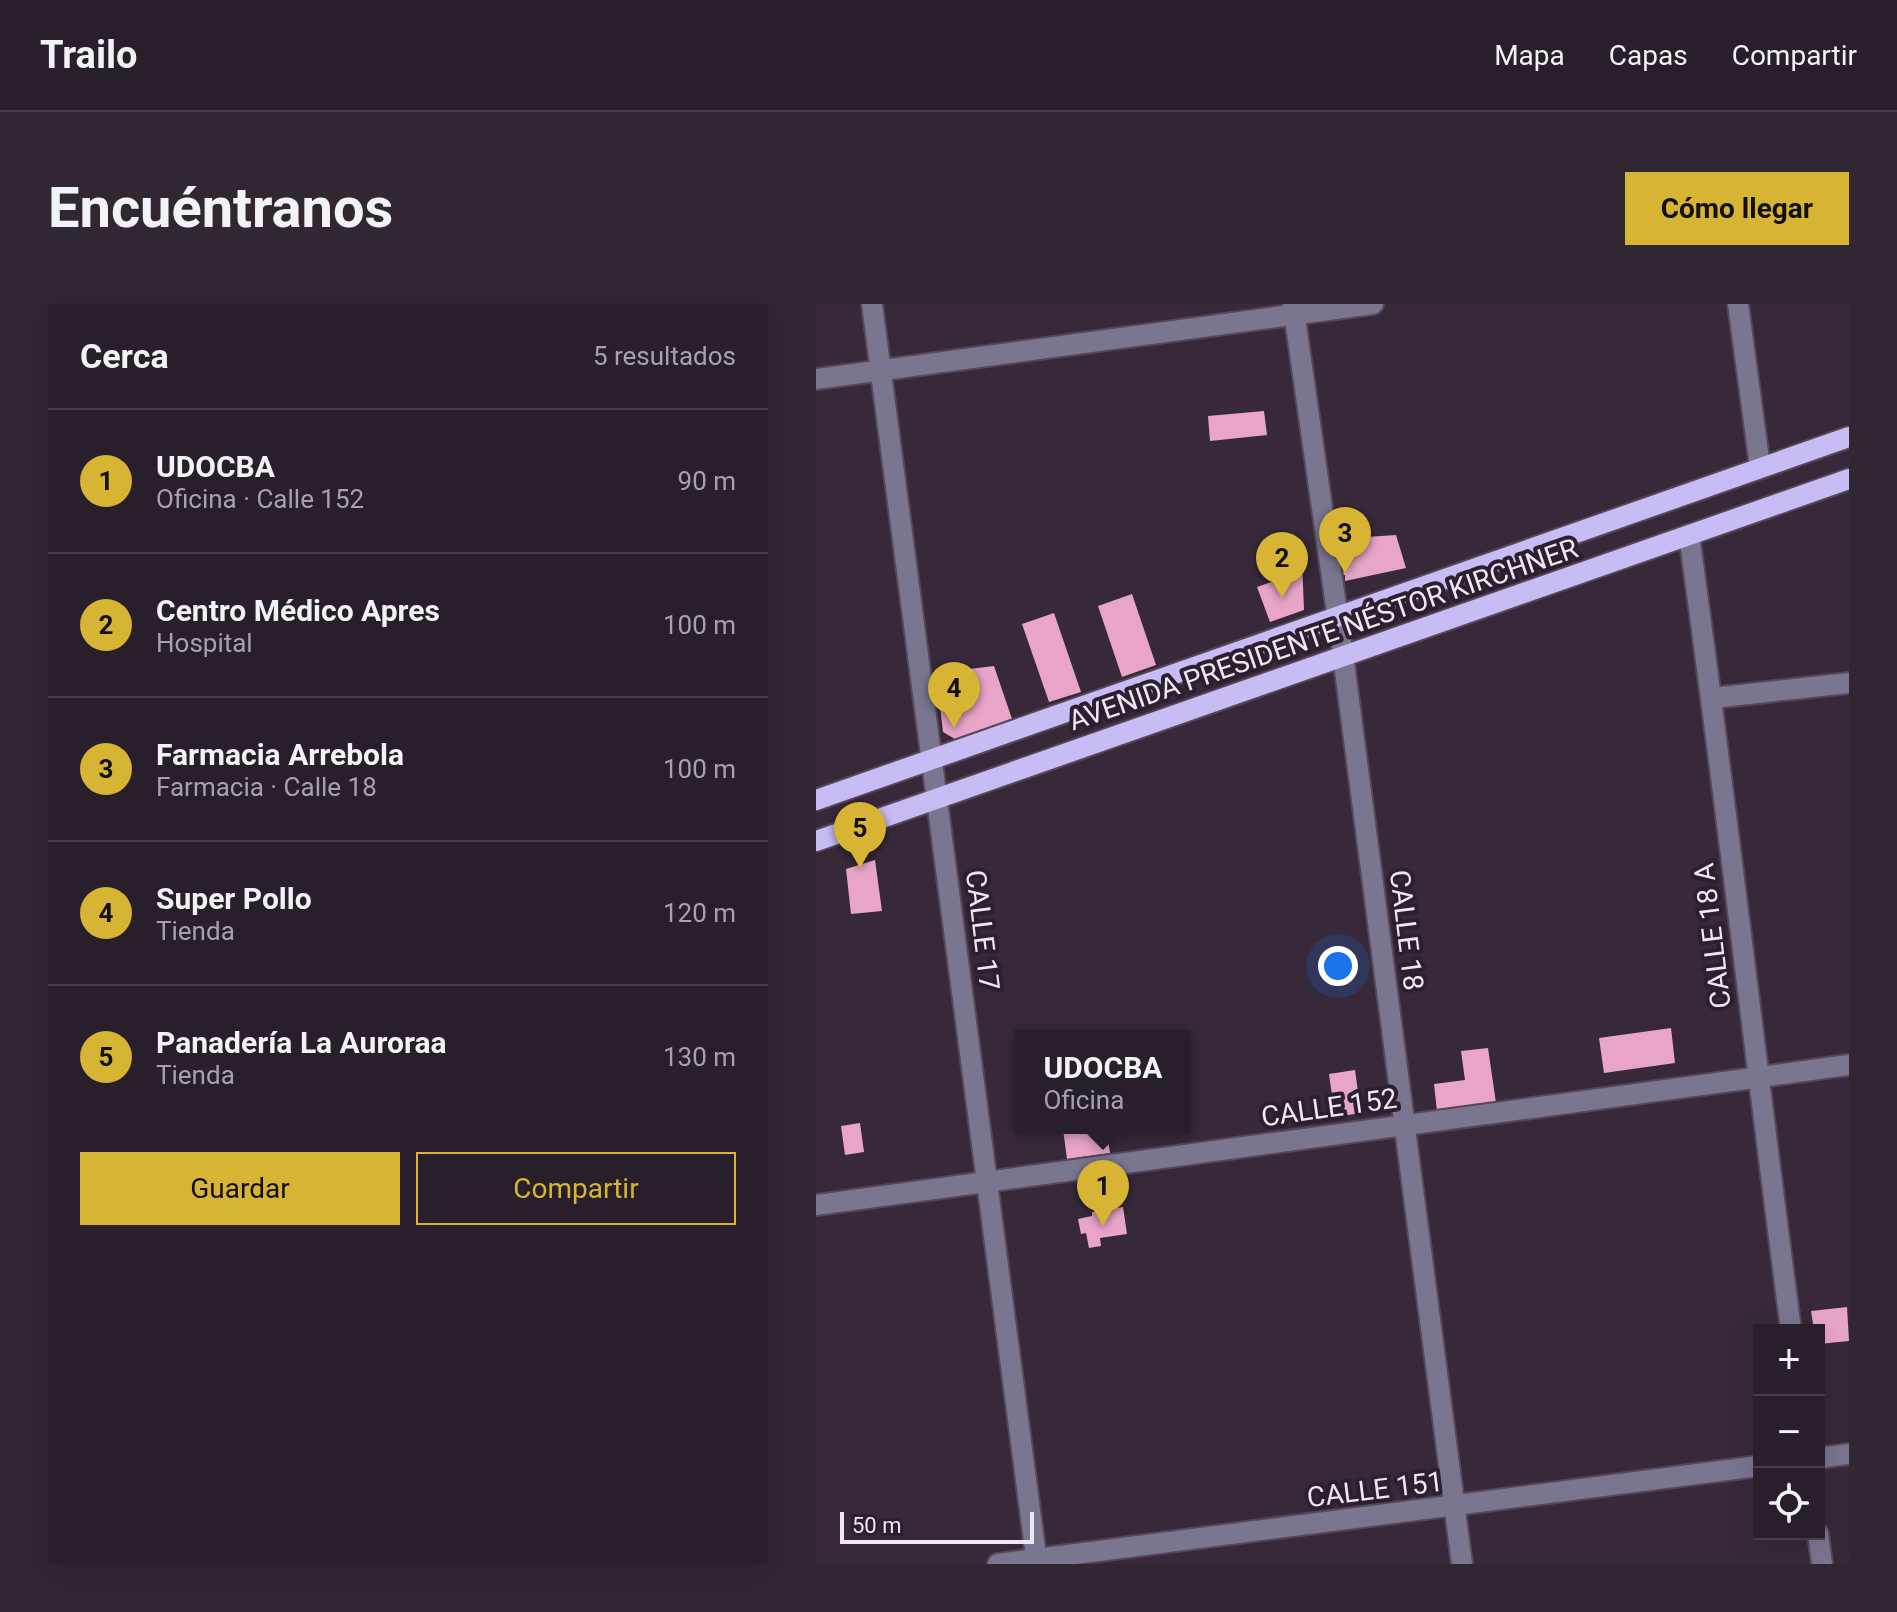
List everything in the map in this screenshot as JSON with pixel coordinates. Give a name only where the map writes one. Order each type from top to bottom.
[{"type":"main road","name":"AVENIDA PRESIDENTE NÉSTOR KIRCHNER","points":[[816,800],[1849,437]]},
{"type":"main road","name":"AVENIDA PRESIDENTE NÉSTOR KIRCHNER","points":[[816,841],[1849,479]]},
{"type":"street","name":"CALLE 17","points":[[872,304],[1037,1561]]},
{"type":"street","points":[[816,379],[1293,309],[1373,304]]},
{"type":"street","points":[[1738,304],[1760,467]]},
{"type":"street","name":"CALLE 18","points":[[1293,309],[1343,655],[1462,1564]]},
{"type":"street","name":"CALLE 18 A","points":[[1689,535],[1790,1324]]},
{"type":"street","points":[[1712,698],[1849,683]]},
{"type":"street","name":"CALLE 152","points":[[816,1205],[1849,1065]]},
{"type":"street","points":[[1825,1457],[1849,1454]]},
{"type":"street","name":"CALLE 151","points":[[998,1564],[1753,1467]]},
{"type":"street","points":[[1819,1540],[1822,1564]]},
{"type":"building","points":[[1264,411],[1267,435],[1210,441],[1208,416]]},
{"type":"building","points":[[1396,535],[1406,568],[1345,581],[1345,575],[1339,576],[1336,539]]},
{"type":"building","points":[[1302,561],[1304,610],[1270,622],[1257,587],[1277,580],[1276,563]]},
{"type":"building","points":[[1132,594],[1156,665],[1122,677],[1098,606]]},
{"type":"building","points":[[1054,613],[1081,692],[1049,702],[1022,624]]},
{"type":"building","points":[[994,666],[1012,719],[955,739],[943,732],[936,673]]},
{"type":"building","points":[[875,860],[882,911],[851,914],[846,869]]},
{"type":"building","points":[[1671,1028],[1675,1063],[1604,1073],[1599,1038]]},
{"type":"building","points":[[1488,1048],[1496,1103],[1437,1111],[1434,1084],[1465,1080],[1461,1051]]},
{"type":"building","points":[[1355,1070],[1361,1113],[1335,1117],[1329,1074]]},
{"type":"building","points":[[860,1123],[864,1152],[845,1155],[841,1126]]},
{"type":"building","points":[[1064,1134],[1107,1134],[1110,1153],[1067,1159]]},
{"type":"building","points":[[1123,1207],[1127,1234],[1100,1238],[1101,1246],[1089,1248],[1086,1233],[1081,1234],[1078,1219],[1092,1216],[1092,1212]]},
{"type":"building","points":[[1847,1307],[1849,1341],[1825,1343],[1825,1324],[1813,1324],[1811,1311]]},
{"type":"place","name":"Farmacia Arrebola","points":[[1345,573]]},
{"type":"place","name":"Centro Médico Apres","points":[[1282,598]]},
{"type":"place","name":"Super Pollo","points":[[954,728]]},
{"type":"place","name":"Panadería La Auroraa","points":[[860,868]]},
{"type":"place","name":"UDOCBA","points":[[1103,1226]]}]
